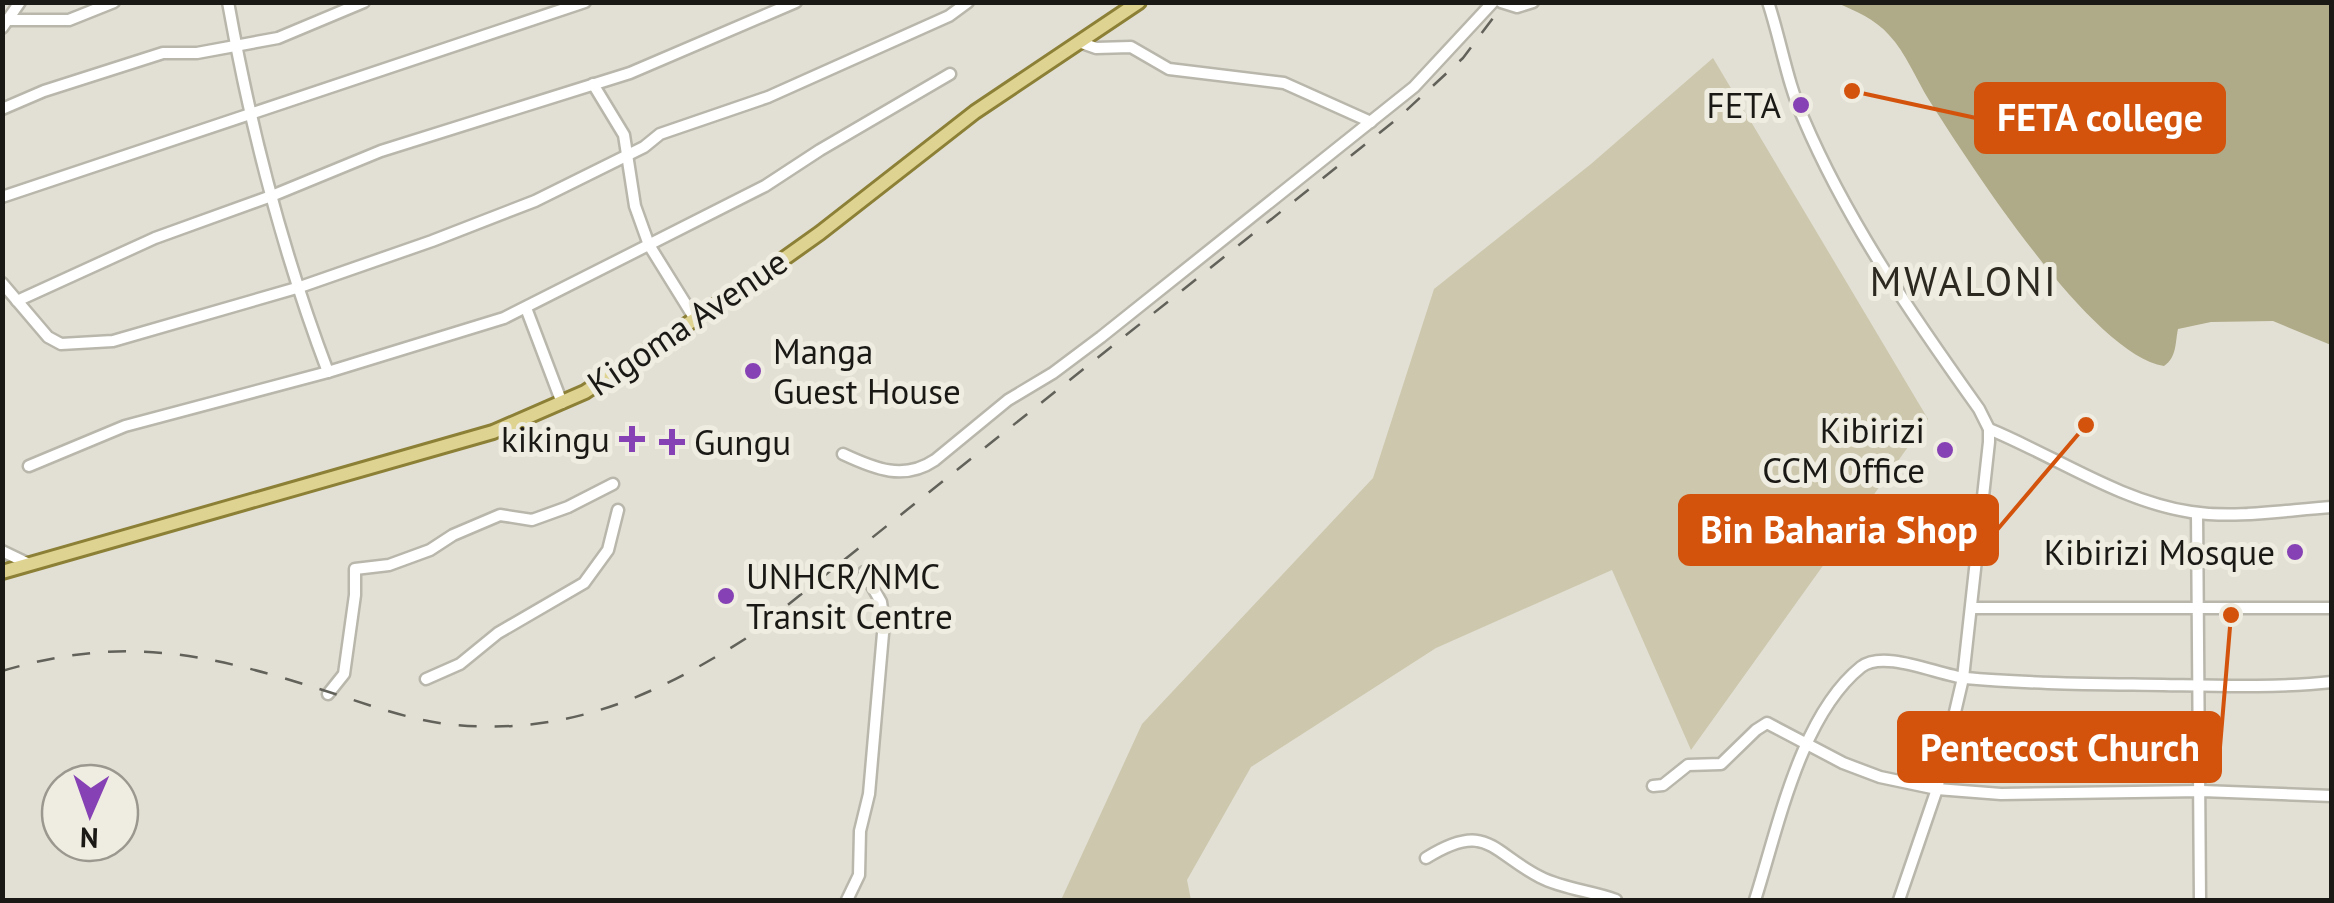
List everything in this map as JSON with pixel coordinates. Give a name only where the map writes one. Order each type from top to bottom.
[{"type":"main road","name":"Kigoma Avenue","points":[[2,572],[493,432],[585,392],[820,233],[975,112],[1140,2]]},
{"type":"street","points":[[4,23],[20,2]]},
{"type":"street","points":[[4,23],[69,20],[114,2]]},
{"type":"street","points":[[228,2],[251,114],[328,372]]},
{"type":"street","points":[[2,110],[44,91],[163,54],[236,48],[278,38],[364,2]]},
{"type":"street","points":[[2,197],[562,6],[584,2]]},
{"type":"street","points":[[17,301],[155,238],[398,145],[667,60],[796,2]]},
{"type":"street","points":[[2,282],[48,337],[61,344],[96,344],[134,336],[300,287],[482,223],[644,148],[660,134],[768,97],[950,16],[968,2]]},
{"type":"street","points":[[843,454],[884,470],[911,472],[923,468],[1008,400],[1101,337],[1371,122],[1429,72],[1493,2]]},
{"type":"street","points":[[1501,2],[1517,7],[1533,2]]},
{"type":"street","points":[[1768,2],[1800,111],[1815,144],[1880,264],[1989,429],[1963,678],[1937,789],[1899,900]]},
{"type":"street","points":[[1078,42],[1096,48],[1131,46],[1158,65],[1176,70],[1284,83],[1371,122]]},
{"type":"street","points":[[29,466],[125,426],[475,330],[765,186],[950,74]]},
{"type":"street","points":[[593,84],[620,124],[635,206],[649,245],[695,320]]},
{"type":"street","points":[[526,308],[562,402]]},
{"type":"street","points":[[1989,429],[2119,489],[2197,513],[2332,506]]},
{"type":"street","points":[[328,694],[344,674],[355,569],[390,564],[430,550],[454,535],[500,516],[532,520],[568,508],[613,484]]},
{"type":"street","points":[[426,679],[460,664],[498,632],[584,583],[608,550],[618,510]]},
{"type":"street","points":[[2197,513],[2200,900]]},
{"type":"street","points":[[2,551],[30,564]]},
{"type":"street","points":[[846,900],[858,880],[884,622],[881,602],[864,572]]},
{"type":"street","points":[[1972,608],[2332,608]]},
{"type":"street","points":[[1755,900],[1807,746],[1824,711],[1864,664],[1886,660],[1963,678],[2199,685],[2332,682]]},
{"type":"street","points":[[1653,786],[1663,785],[1688,766],[1721,764],[1767,723],[1807,746],[1880,777],[1937,789],[2001,794],[2202,791],[2332,796]]},
{"type":"street","points":[[1426,858],[1456,842],[1482,842],[1500,848],[1546,880],[1616,900]]},
{"type":"shaded area","points":[[1837,3],[2331,3],[2331,345],[2273,321],[2211,322],[2178,329],[2173,354],[2164,366],[2135,354],[2103,329],[2034,252],[1972,167],[1884,29]]},
{"type":"shaded area","points":[[1713,58],[1928,419],[1691,750],[1612,570],[1436,648],[1251,767],[1187,880],[1191,900],[1061,900],[1142,724],[1373,478],[1434,289],[1591,164]]},
{"type":"railway","points":[[2,671],[89,653],[167,653],[245,667],[416,719],[488,727],[567,719],[639,696],[745,639],[1397,119],[1463,58],[1505,2]]},
{"type":"place","name":"FETA college","points":[[1852,91]]},
{"type":"place","name":"FETA","points":[[1801,105]]},
{"type":"place","name":"Manga Guest House","points":[[753,371]]},
{"type":"place","name":"Bin Baharia Shop","points":[[2086,425]]},
{"type":"place","name":"kikingu","points":[[632,439]]},
{"type":"place","name":"Gungu","points":[[672,442]]},
{"type":"place","name":"Kibirizi CCM Office","points":[[1945,450]]},
{"type":"place","name":"Kibirizi Mosque","points":[[2295,552]]},
{"type":"place","name":"UNHCR/NMC Transit Centre","points":[[726,596]]},
{"type":"place","name":"Pentecost Church","points":[[2231,615]]},
{"type":"district","name":"MWALONI","points":[[1964,281]]}]
